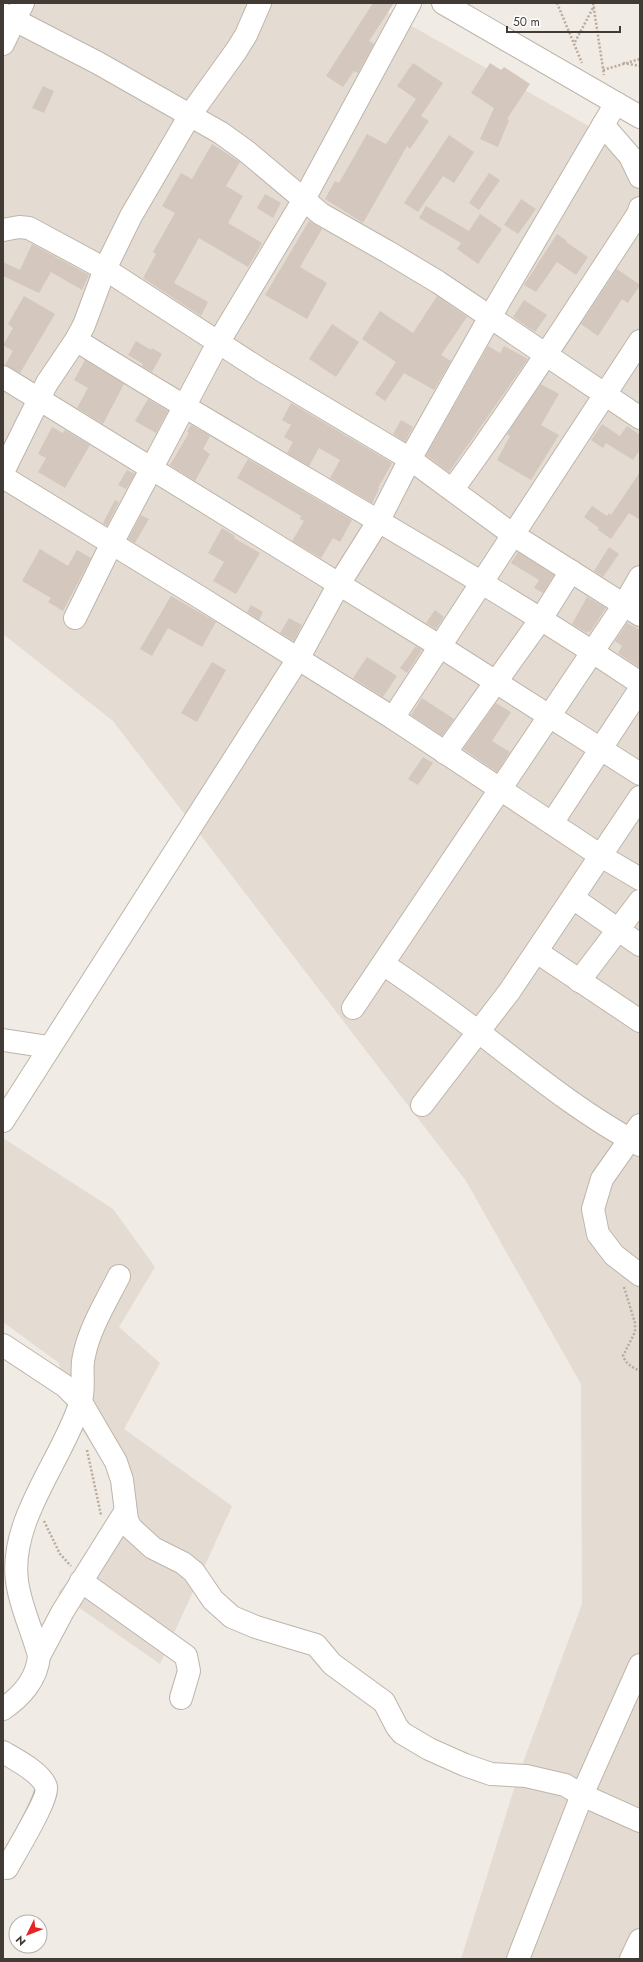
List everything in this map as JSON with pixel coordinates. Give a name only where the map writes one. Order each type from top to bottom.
[{"type":"street","points":[[3,472],[47,383],[76,340],[105,269],[131,216],[190,115],[246,35],[260,3]]},
{"type":"street","points":[[75,618],[112,543],[153,468],[183,406],[218,343],[304,201],[410,3]]},
{"type":"street","points":[[443,3],[640,117]]},
{"type":"street","points":[[3,44],[14,12],[92,60],[221,132],[246,151],[304,201],[338,225],[432,278],[640,418]]},
{"type":"street","points":[[3,1121],[298,659],[339,584],[378,522],[410,459],[490,318],[603,125],[605,96]]},
{"type":"street","points":[[603,125],[630,156],[640,177]]},
{"type":"street","points":[[453,489],[498,427],[638,214],[640,208]]},
{"type":"street","points":[[3,230],[19,227],[29,228],[105,269],[218,343],[410,459],[453,489],[512,534],[632,610]]},
{"type":"street","points":[[76,340],[183,406],[541,619],[640,683]]},
{"type":"street","points":[[393,718],[441,647],[512,534],[640,343]]},
{"type":"street","points":[[3,377],[153,468],[441,647],[600,750],[640,774]]},
{"type":"street","points":[[3,477],[393,718],[601,856],[640,879]]},
{"type":"street","points":[[445,753],[495,681],[541,619],[571,571]]},
{"type":"street","points":[[353,1008],[593,652],[632,610],[640,577]]},
{"type":"street","points":[[552,823],[640,689]]},
{"type":"street","points":[[422,1105],[537,952],[640,797]]},
{"type":"street","points":[[573,898],[640,945]]},
{"type":"street","points":[[579,981],[640,901]]},
{"type":"street","points":[[537,952],[640,1021]]},
{"type":"street","points":[[383,964],[478,1032],[557,1092],[637,1137],[602,1179],[593,1209],[598,1234],[632,1280]]},
{"type":"street","points":[[3,1040],[49,1047]]},
{"type":"street","points":[[3,1709],[22,1693],[32,1680],[38,1666],[39,1656],[17,1582],[20,1544],[26,1521],[70,1431],[81,1402],[83,1358],[86,1345],[119,1276]]},
{"type":"street","points":[[3,1344],[65,1386],[81,1402],[116,1462],[122,1480],[126,1520],[140,1537],[153,1548],[183,1563],[194,1572],[213,1600],[232,1617],[256,1627],[316,1645],[332,1664],[384,1702],[397,1727],[411,1739],[429,1749],[479,1771],[497,1775],[526,1776],[559,1783],[640,1821]]},
{"type":"street","points":[[39,1656],[63,1611],[125,1512]]},
{"type":"street","points":[[83,1578],[186,1656],[189,1671],[181,1698]]},
{"type":"street","points":[[518,1959],[582,1795],[640,1666]]},
{"type":"street","points":[[3,1752],[30,1769],[41,1780],[46,1788],[45,1796],[39,1810],[8,1868]]},
{"type":"street","points":[[631,1959],[640,1940]]},
{"type":"path","points":[[557,3],[574,42],[605,96]]},
{"type":"path","points":[[594,4],[604,70],[605,96]]},
{"type":"path","points":[[574,42],[594,4]]},
{"type":"path","points":[[604,70],[622,63],[640,59]]},
{"type":"path","points":[[622,63],[640,66]]},
{"type":"path","points":[[632,1280],[635,1332],[623,1356],[625,1361],[630,1366],[640,1371]]},
{"type":"path","points":[[86,1446],[107,1541]]},
{"type":"path","points":[[33,1505],[49,1529],[63,1559],[83,1578]]},
{"type":"shaded area","points":[[3,3],[371,3],[640,155],[640,1959],[461,1959],[518,1776],[582,1604],[581,1384],[466,1181],[113,721],[3,634]]},
{"type":"shaded area","points":[[3,1138],[113,1209],[155,1267],[119,1327],[160,1363],[124,1429],[232,1506],[160,1664],[58,1593],[113,1529],[122,1489],[66,1406],[59,1363],[3,1322]]},
{"type":"building","points":[[373,3],[394,3],[369,41],[374,44],[358,73],[354,71],[343,87],[326,76]]},
{"type":"building","points":[[413,63],[443,83],[421,116],[429,121],[410,149],[407,146],[363,223],[325,199],[335,181],[339,183],[367,134],[386,144],[416,99],[397,86]]},
{"type":"building","points":[[490,63],[501,70],[504,67],[530,84],[507,119],[509,120],[498,147],[480,139],[494,108],[471,93]]},
{"type":"building","points":[[43,86],[54,91],[44,113],[32,108]]},
{"type":"building","points":[[449,135],[474,152],[454,183],[443,176],[418,212],[404,203]]},
{"type":"building","points":[[212,144],[240,162],[226,186],[243,196],[228,223],[262,243],[248,267],[199,238],[174,283],[208,302],[201,316],[143,278],[156,254],[153,252],[175,213],[162,206],[181,173],[192,179]]},
{"type":"building","points":[[489,173],[500,180],[479,210],[469,203]]},
{"type":"building","points":[[265,194],[281,203],[273,218],[257,208]]},
{"type":"building","points":[[521,199],[536,209],[518,234],[504,225]]},
{"type":"building","points":[[426,206],[469,231],[480,214],[502,229],[478,264],[457,249],[461,243],[419,218]]},
{"type":"building","points":[[309,221],[322,229],[300,267],[327,283],[307,319],[265,295]]},
{"type":"building","points":[[557,234],[588,257],[576,275],[557,262],[536,292],[524,285]]},
{"type":"building","points":[[32,244],[89,275],[82,290],[51,272],[39,293],[3,276],[3,262],[20,270]]},
{"type":"building","points":[[617,269],[640,285],[628,303],[622,299],[598,336],[581,324]]},
{"type":"building","points":[[24,296],[55,314],[20,373],[5,365],[13,351],[3,345],[13,328],[8,324]]},
{"type":"building","points":[[437,296],[467,317],[441,355],[451,361],[434,390],[404,373],[385,401],[375,394],[396,362],[362,339],[380,311],[413,333]]},
{"type":"building","points":[[524,300],[547,315],[535,332],[513,317]]},
{"type":"building","points":[[332,324],[359,342],[336,377],[309,359]]},
{"type":"building","points":[[136,341],[151,350],[152,348],[162,354],[152,372],[142,366],[143,364],[128,355]]},
{"type":"building","points":[[488,346],[500,353],[504,346],[528,359],[449,472],[426,455]]},
{"type":"building","points":[[85,360],[124,384],[103,424],[77,408],[88,388],[74,380]]},
{"type":"building","points":[[541,384],[559,394],[541,425],[559,435],[531,480],[497,460],[510,436],[507,434]]},
{"type":"building","points":[[148,399],[168,411],[156,433],[135,421]]},
{"type":"building","points":[[291,403],[392,463],[378,488],[379,489],[372,503],[330,478],[340,460],[319,448],[309,466],[287,453],[293,442],[284,437],[291,425],[282,420]]},
{"type":"building","points":[[401,420],[413,427],[405,442],[393,434]]},
{"type":"building","points":[[602,424],[620,436],[627,426],[640,435],[640,450],[633,460],[606,443],[603,448],[591,440]]},
{"type":"building","points":[[191,425],[210,436],[203,449],[210,454],[195,481],[170,465],[189,433],[187,432]]},
{"type":"building","points":[[52,427],[63,433],[65,430],[90,445],[65,488],[38,472],[46,458],[38,454]]},
{"type":"building","points":[[248,459],[352,520],[340,542],[333,538],[321,558],[292,541],[304,521],[300,519],[301,516],[237,478]]},
{"type":"building","points":[[127,470],[135,474],[126,489],[118,485]]},
{"type":"building","points":[[640,472],[640,520],[629,513],[611,539],[598,530],[599,528],[584,517],[592,506],[607,516],[609,513],[611,515]]},
{"type":"building","points":[[115,500],[119,502],[107,526],[103,523]]},
{"type":"building","points":[[141,515],[149,519],[135,543],[128,539]]},
{"type":"building","points":[[222,528],[235,536],[234,538],[260,553],[236,594],[213,581],[224,562],[208,553]]},
{"type":"building","points":[[609,547],[619,554],[603,577],[594,571]]},
{"type":"building","points":[[40,549],[68,566],[77,550],[91,558],[63,611],[48,602],[51,598],[22,581]]},
{"type":"building","points":[[518,552],[554,575],[543,593],[534,588],[539,580],[511,563]]},
{"type":"building","points":[[171,596],[216,622],[202,647],[168,628],[152,656],[140,649]]},
{"type":"building","points":[[587,597],[606,608],[590,632],[588,631],[587,633],[572,624]]},
{"type":"building","points":[[251,605],[263,612],[259,620],[247,612]]},
{"type":"building","points":[[435,610],[444,617],[436,629],[426,623]]},
{"type":"building","points":[[289,618],[302,625],[294,641],[280,633]]},
{"type":"building","points":[[627,623],[640,630],[640,668],[618,653],[622,646],[615,641]]},
{"type":"building","points":[[416,646],[422,650],[407,673],[400,668]]},
{"type":"building","points":[[367,657],[397,676],[383,697],[353,678]]},
{"type":"building","points":[[212,662],[226,670],[197,722],[181,713]]},
{"type":"building","points":[[422,698],[454,719],[442,736],[411,715]]},
{"type":"building","points":[[496,703],[511,712],[492,741],[510,752],[497,772],[463,749]]},
{"type":"building","points":[[423,757],[433,763],[418,785],[408,779]]}]
